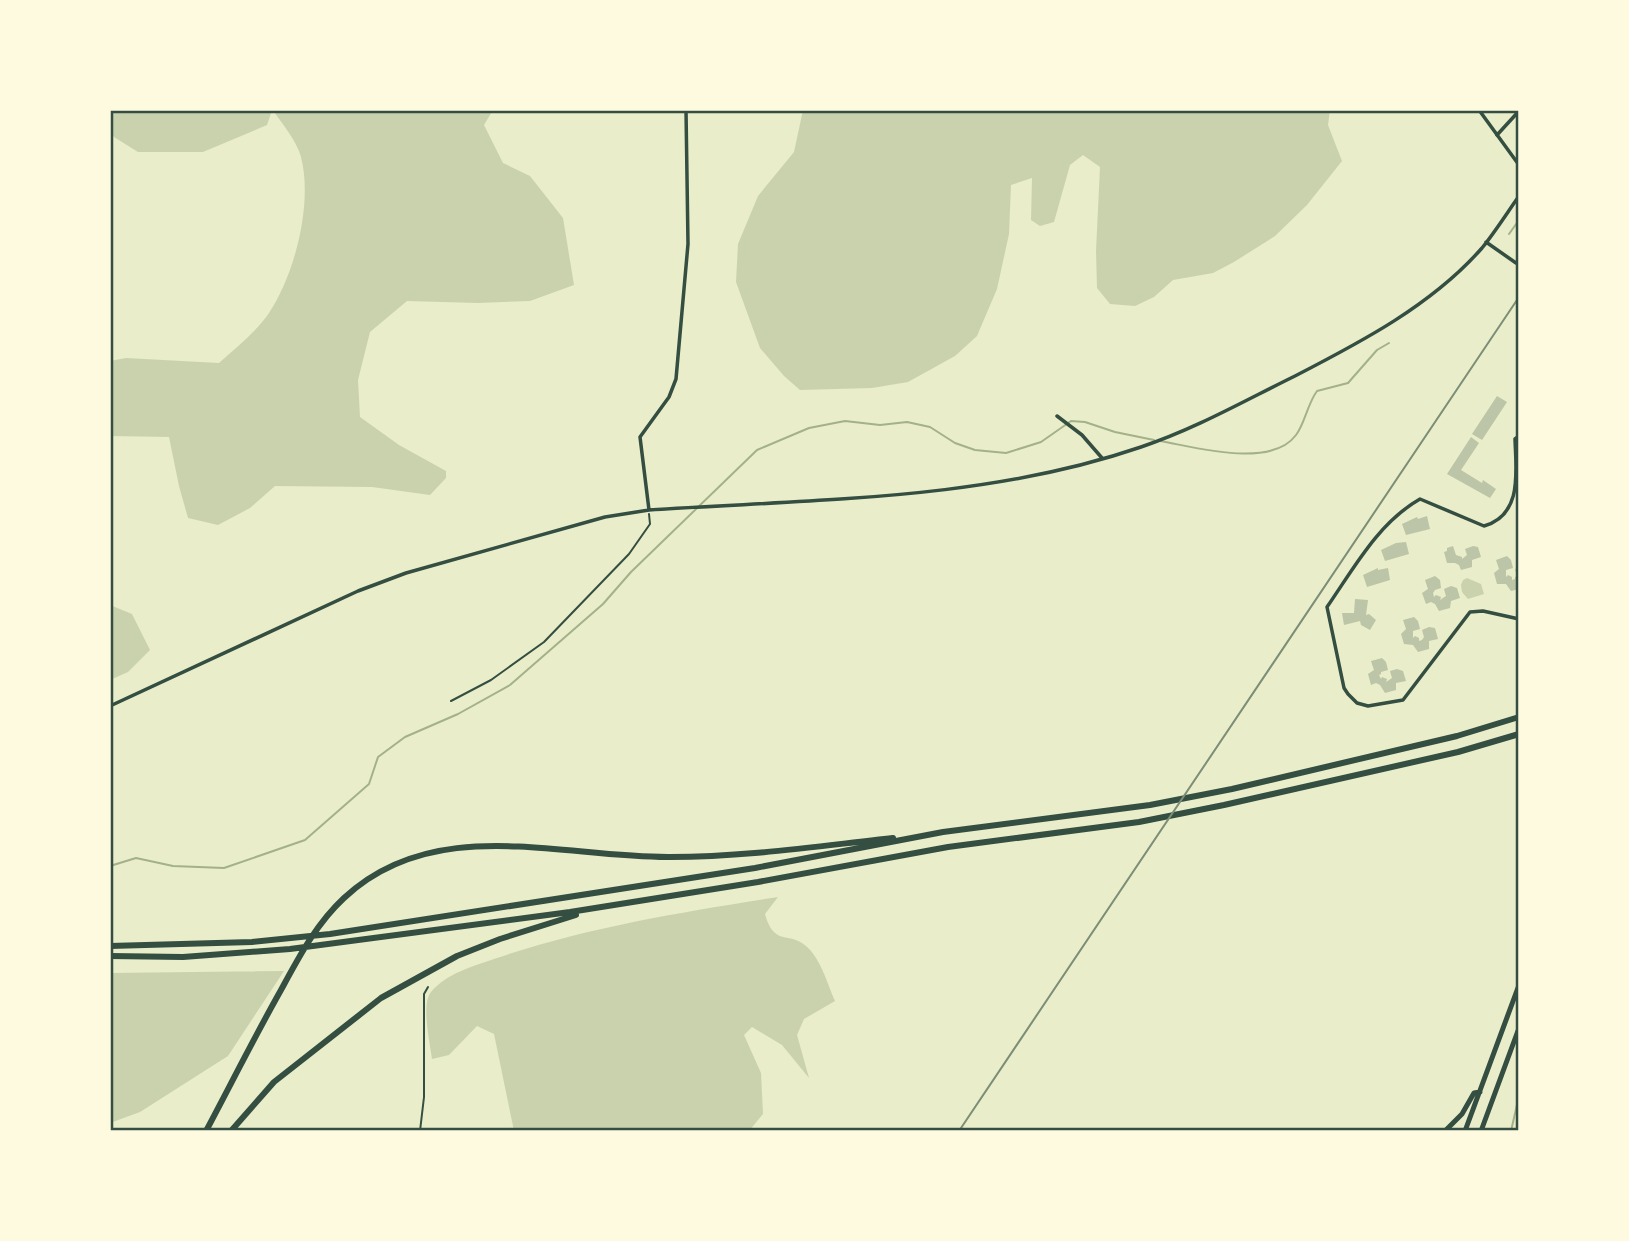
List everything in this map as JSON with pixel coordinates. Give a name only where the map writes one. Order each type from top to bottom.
[{"type":"highway","points":[[206,1131],[271,1007],[320,924],[346,896],[381,873],[419,857],[454,849],[495,845],[624,856],[710,856],[943,832],[1150,805],[1232,789],[1457,736],[1519,717]]},
{"type":"highway","points":[[110,956],[183,957],[290,949],[601,907],[948,847],[1139,821],[1224,806],[1458,752],[1519,734]]},
{"type":"highway","points":[[110,946],[252,942],[356,930],[755,868],[943,832]]},
{"type":"highway","points":[[231,1131],[274,1082],[382,998],[457,956],[500,939],[601,907]]},
{"type":"main road","points":[[1465,1131],[1519,985]]},
{"type":"main road","points":[[1481,1131],[1519,1028]]},
{"type":"main road","points":[[1445,1131],[1462,1114],[1474,1093],[1480,1092]]},
{"type":"street","points":[[649,510],[640,437],[669,397],[676,379],[688,244],[686,110]]},
{"type":"street","points":[[1479,110],[1519,165]]},
{"type":"street","points":[[1497,135],[1519,111]]},
{"type":"street","points":[[110,706],[358,591],[405,573],[605,517],[649,510],[945,491],[1059,471],[1140,448],[1181,432],[1334,356],[1423,303],[1486,242],[1519,196]]},
{"type":"street","points":[[1486,242],[1516,263]]},
{"type":"street","points":[[1057,416],[1082,435],[1102,458]]},
{"type":"street","points":[[1519,436],[1516,439],[1516,486],[1512,504],[1505,515],[1484,526],[1420,499],[1402,509],[1384,526],[1327,607],[1344,688],[1357,703],[1368,706],[1403,700],[1471,612],[1483,611],[1519,620]]},
{"type":"lane","points":[[421,1131],[424,1097],[424,994],[428,987]]},
{"type":"path","points":[[451,701],[491,680],[544,642],[629,554],[650,524],[649,510]]},
{"type":"green space","points":[[110,110],[272,110],[267,125],[203,152],[138,152],[114,137],[110,130]]},
{"type":"green space","points":[[273,110],[493,110],[484,125],[503,163],[530,176],[563,218],[574,285],[530,301],[407,301],[370,332],[358,380],[360,417],[399,445],[446,471],[446,478],[430,495],[372,487],[275,486],[250,508],[218,525],[188,518],[169,437],[110,436],[110,361],[126,358],[219,363],[252,333],[269,313],[294,259],[305,195],[299,151]]},
{"type":"green space","points":[[803,110],[1330,110],[1328,125],[1342,161],[1307,205],[1275,236],[1213,273],[1173,280],[1154,297],[1135,306],[1110,304],[1097,288],[1100,167],[1083,155],[1070,165],[1054,222],[1040,226],[1031,220],[1032,178],[1011,185],[1009,234],[997,289],[977,336],[955,356],[908,382],[872,388],[800,390],[760,348],[736,282],[738,244],[758,196],[794,152]]},
{"type":"green space","points":[[1467,578],[1481,584],[1484,594],[1468,599],[1462,592],[1461,585]]},
{"type":"green space","points":[[110,605],[132,614],[150,650],[128,672],[110,680]]},
{"type":"green space","points":[[778,897],[765,914],[769,924],[777,935],[800,942],[811,951],[820,964],[835,1001],[804,1019],[797,1035],[809,1078],[782,1045],[752,1027],[744,1035],[761,1073],[763,1114],[749,1131],[514,1131],[494,1034],[477,1026],[449,1055],[432,1059],[427,1024],[428,998],[437,985],[461,971],[566,937],[671,915]]},
{"type":"green space","points":[[284,971],[228,1056],[140,1112],[110,1123],[110,973]]},
{"type":"building","points":[[1497,396],[1507,402],[1482,440],[1472,434]]},
{"type":"building","points":[[1471,437],[1479,443],[1461,470],[1496,489],[1490,498],[1447,474]]},
{"type":"building","points":[[1427,516],[1430,529],[1406,535],[1402,524]]},
{"type":"building","points":[[1406,542],[1409,554],[1385,561],[1381,550]]},
{"type":"building","points":[[1453,546],[1456,555],[1462,559],[1467,555],[1465,549],[1473,546],[1478,547],[1481,557],[1472,560],[1472,567],[1461,570],[1455,563],[1447,563],[1444,552]]},
{"type":"building","points":[[1507,556],[1513,568],[1506,570],[1506,577],[1508,575],[1512,580],[1515,579],[1515,569],[1519,568],[1519,589],[1511,591],[1506,584],[1497,584],[1494,573],[1499,569],[1496,560]]},
{"type":"building","points":[[1378,568],[1388,568],[1390,580],[1367,587],[1363,575]]},
{"type":"building","points":[[1435,576],[1440,580],[1441,588],[1435,590],[1434,597],[1441,597],[1440,600],[1446,596],[1444,589],[1451,586],[1457,588],[1460,598],[1451,601],[1450,608],[1439,611],[1435,604],[1426,604],[1422,593],[1428,589],[1425,580]]},
{"type":"building","points":[[1355,599],[1368,600],[1366,615],[1369,614],[1376,620],[1370,630],[1361,625],[1360,621],[1344,625],[1342,613],[1354,613]]},
{"type":"building","points":[[1414,617],[1420,629],[1413,631],[1413,638],[1415,636],[1419,641],[1422,640],[1422,630],[1435,628],[1438,639],[1429,641],[1429,649],[1418,652],[1413,645],[1404,644],[1401,634],[1406,629],[1403,620]]},
{"type":"building","points":[[1382,658],[1388,670],[1381,672],[1381,679],[1387,679],[1386,682],[1392,678],[1390,671],[1397,669],[1403,671],[1406,681],[1396,683],[1396,690],[1385,693],[1380,685],[1371,685],[1368,674],[1374,670],[1371,661]]},
{"type":"waterway","points":[[1509,234],[1519,220]]},
{"type":"waterway","points":[[1160,441],[1232,453],[1269,451],[1284,445],[1296,435],[1317,391],[1348,383],[1377,350],[1389,343]]},
{"type":"waterway","points":[[110,866],[136,858],[173,866],[224,868],[305,840],[369,784],[378,757],[405,737],[458,714],[510,685],[603,604],[631,572],[757,450],[809,428],[845,421],[880,425],[907,422],[930,427],[955,443],[975,450],[1006,453],[1041,442],[1071,421],[1085,422],[1115,432],[1154,440]]},
{"type":"waterway","points":[[1511,1131],[1519,1096]]},
{"type":"railway","points":[[959,1131],[1519,297]]}]
